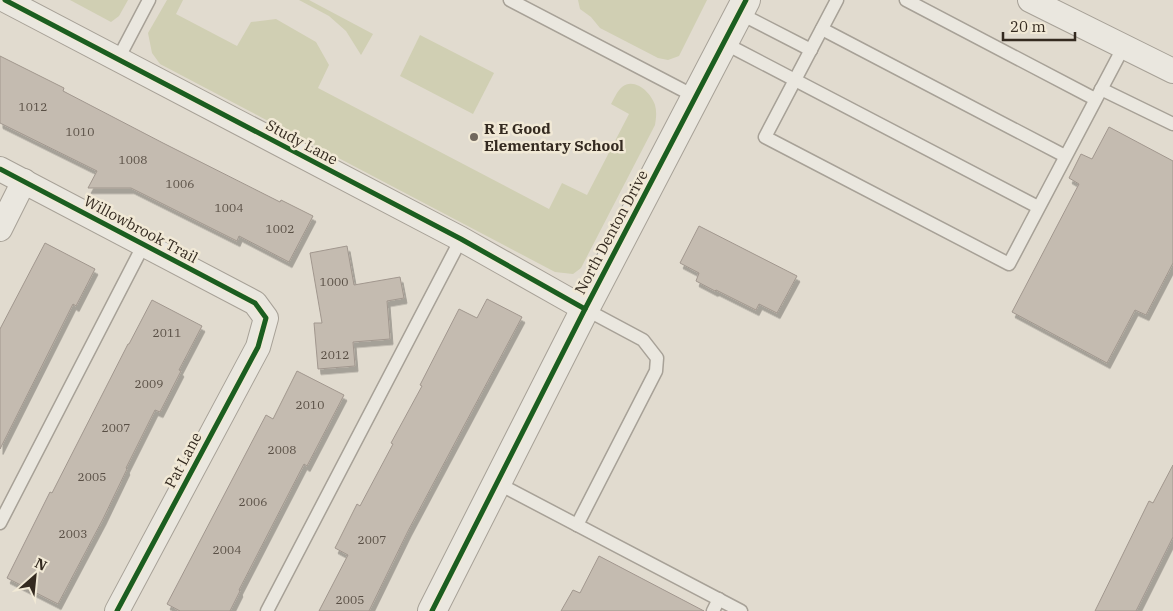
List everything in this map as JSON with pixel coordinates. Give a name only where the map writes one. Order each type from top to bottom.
[{"type":"street","name":"Study Lane","points":[[5,0],[461,239],[585,309]]},
{"type":"street","points":[[1030,0],[1173,71]]},
{"type":"street","name":"North Denton Drive","points":[[432,611],[585,309],[743,6]]},
{"type":"street","name":"Willowbrook Trail","points":[[0,169],[255,303],[266,318]]},
{"type":"street","points":[[0,229],[24,181]]},
{"type":"street","name":"Pat Lane","points":[[117,611],[258,347],[266,318]]},
{"type":"lane","points":[[118,59],[149,0]]},
{"type":"lane","points":[[510,0],[696,97]]},
{"type":"lane","points":[[837,0],[765,137],[1008,264],[1124,46]]},
{"type":"lane","points":[[906,0],[1098,94],[1173,124]]},
{"type":"lane","points":[[743,6],[811,50]]},
{"type":"lane","points":[[822,29],[1065,156]]},
{"type":"lane","points":[[724,43],[1038,207]]},
{"type":"lane","points":[[267,611],[461,239]]},
{"type":"lane","points":[[0,523],[144,244]]},
{"type":"lane","points":[[577,525],[656,371],[657,358],[643,340],[585,309]]},
{"type":"lane","points":[[497,483],[741,611]]},
{"type":"lane","points":[[713,611],[719,599]]},
{"type":"green space","points":[[70,0],[128,0],[119,16],[111,22]]},
{"type":"green space","points":[[167,0],[183,0],[176,14],[237,46],[251,22],[276,19],[316,42],[329,65],[318,88],[549,209],[562,183],[587,195],[629,114],[611,104],[622,87],[632,84],[646,91],[656,108],[655,125],[581,268],[573,274],[555,272],[160,64],[152,53],[148,33]]},
{"type":"green space","points":[[299,0],[309,0],[373,34],[361,55],[346,31],[329,16]]},
{"type":"green space","points":[[578,0],[707,0],[679,56],[668,60],[658,58],[600,28],[591,17],[580,9]]},
{"type":"green space","points":[[420,35],[494,73],[473,114],[400,76]]},
{"type":"building","points":[[0,56],[64,88],[63,91],[163,143],[280,202],[281,200],[313,216],[289,262],[239,236],[237,241],[131,188],[88,188],[97,171],[0,123]]},
{"type":"building","points":[[1109,127],[1173,161],[1173,263],[1146,315],[1135,310],[1107,363],[1012,312],[1079,184],[1069,178],[1081,154],[1092,159]]},
{"type":"building","points":[[699,226],[797,276],[777,313],[759,304],[756,310],[696,281],[699,273],[680,263]]},
{"type":"building","points":[[45,243],[95,269],[76,306],[73,304],[0,449],[0,329]]},
{"type":"building","points":[[347,246],[354,285],[400,277],[404,298],[387,301],[390,339],[353,342],[355,366],[318,369],[314,323],[322,323],[310,253]]},
{"type":"building","points":[[487,299],[522,317],[408,531],[369,611],[319,611],[348,555],[335,548],[357,504],[360,506],[393,444],[391,443],[422,386],[420,385],[459,309],[477,318]]},
{"type":"building","points":[[152,300],[202,326],[160,412],[155,410],[103,519],[58,604],[7,578],[50,492],[52,493]]},
{"type":"building","points":[[297,371],[344,395],[307,466],[304,464],[230,611],[180,611],[167,604],[266,415],[273,419]]},
{"type":"building","points":[[1173,465],[1173,537],[1136,611],[1095,611],[1149,501],[1153,503]]},
{"type":"building","points":[[599,556],[704,611],[561,611],[573,590],[580,593]]},
{"type":"cycle path","points":[[5,0],[461,239],[585,309]]},
{"type":"cycle path","points":[[432,611],[585,309],[746,0]]},
{"type":"cycle path","points":[[0,169],[255,303],[266,318],[258,347],[117,611]]},
{"type":"place","name":"R E Good Elementary School","points":[[474,137]]}]
